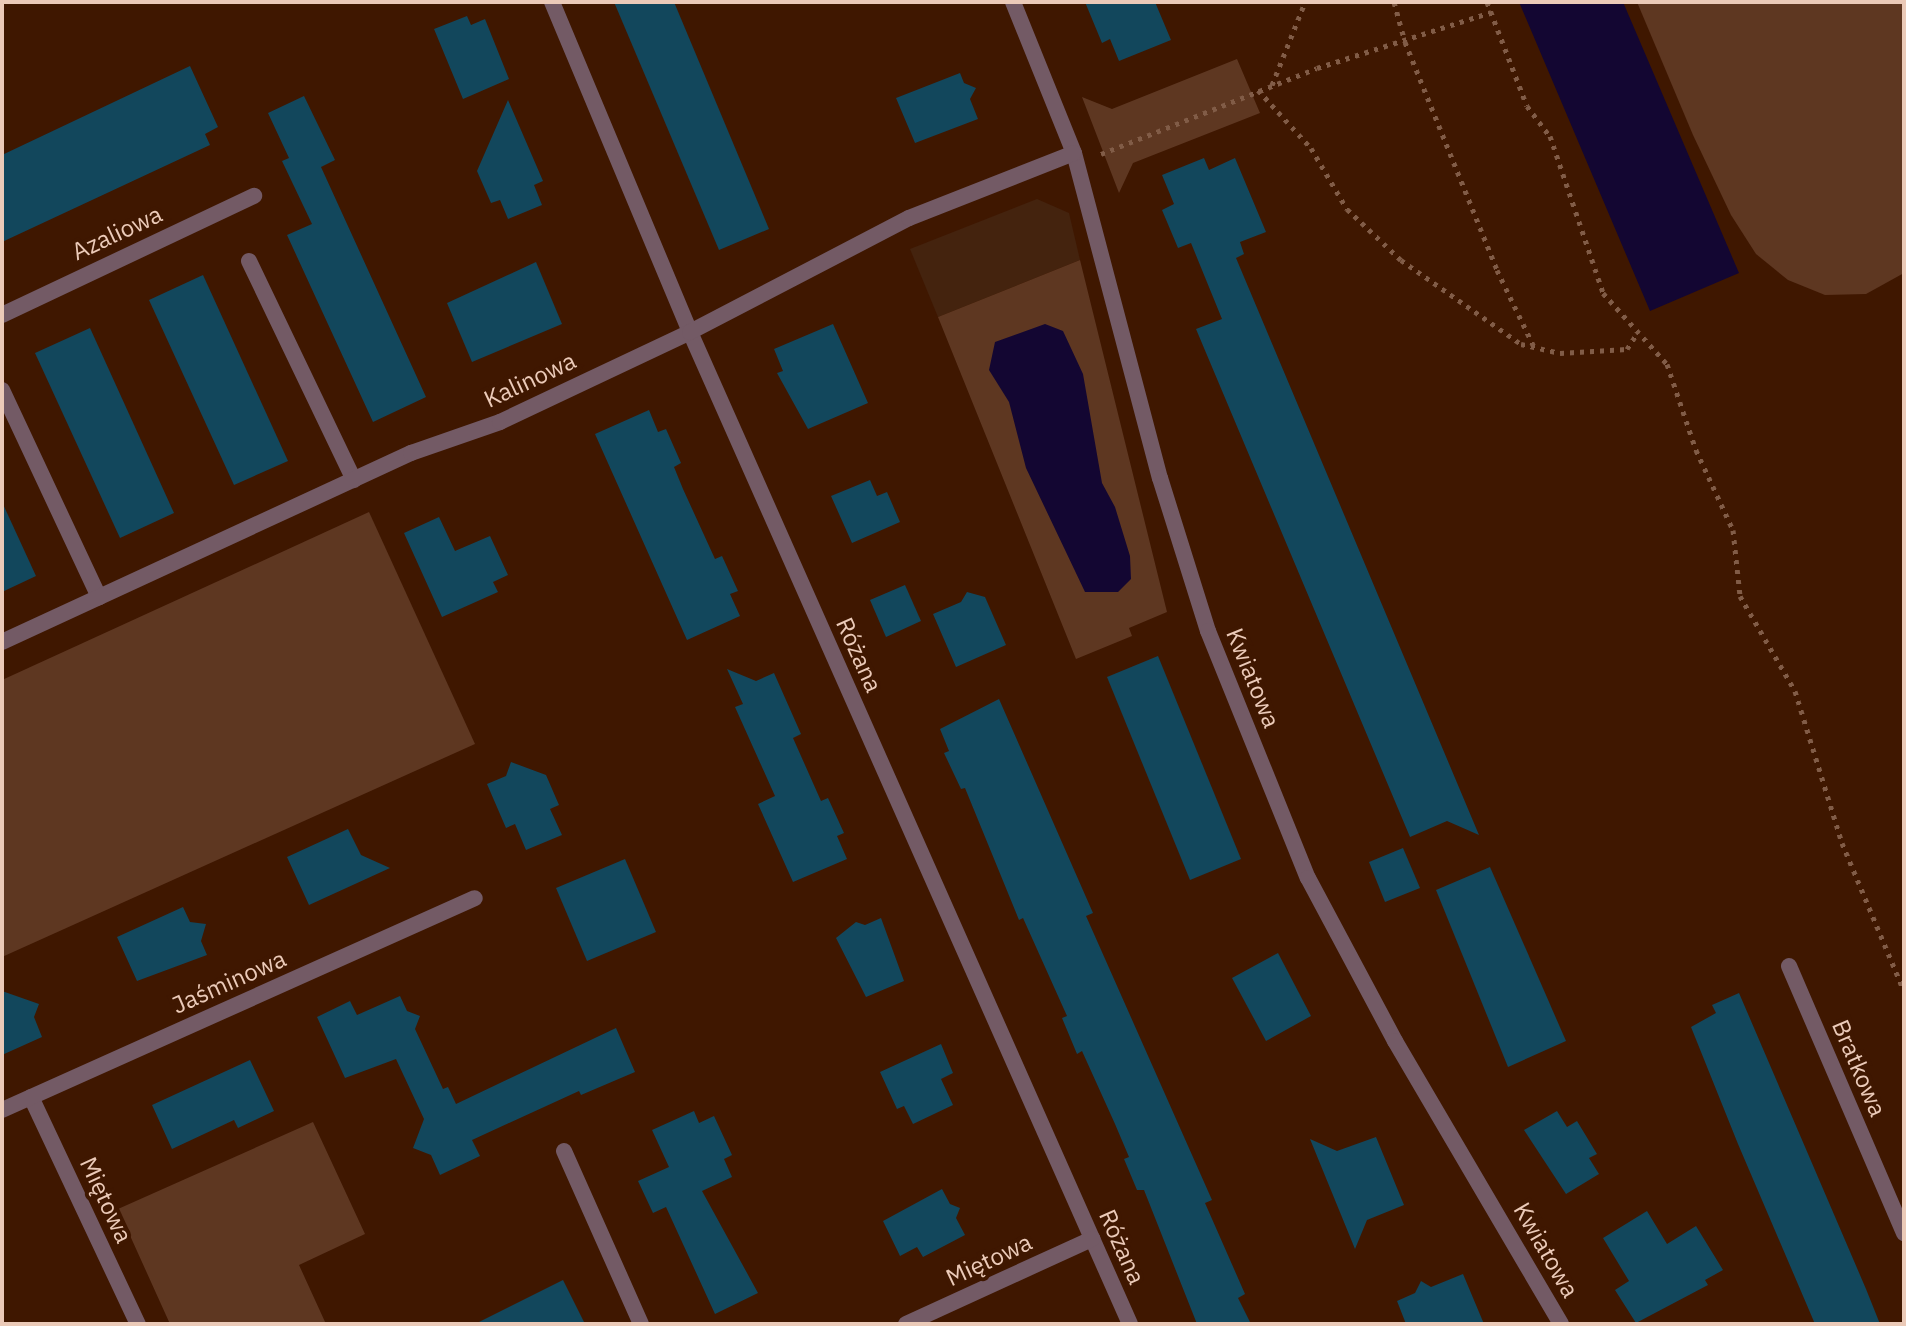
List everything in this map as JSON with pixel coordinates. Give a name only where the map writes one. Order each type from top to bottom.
[{"type":"street","name":"Różana","points":[[552,2],[690,332],[1130,1324]]},
{"type":"street","name":"Kwiatowa","points":[[1013,2],[1074,153],[1160,478],[1208,631],[1308,878],[1395,1041],[1561,1324]]},
{"type":"street","name":"Kalinowa","points":[[2,642],[354,480],[500,422],[690,332],[909,218],[1074,153]]},
{"type":"street","name":"Azaliowa","points":[[2,315],[254,196]]},
{"type":"street","points":[[249,261],[354,480]]},
{"type":"street","points":[[2,390],[99,597]]},
{"type":"street","name":"Jaśminowa","points":[[2,1110],[475,898]]},
{"type":"street","name":"Bratkowa","points":[[1789,966],[1904,1233]]},
{"type":"street","name":"Miętowa","points":[[31,1097],[138,1324]]},
{"type":"street","points":[[564,1151],[641,1324]]},
{"type":"street","name":"Miętowa","points":[[906,1324],[1092,1239]]},
{"type":"path","points":[[1272,85],[1305,2]]},
{"type":"path","points":[[1394,2],[1405,42],[1497,270],[1534,347]]},
{"type":"path","points":[[1487,2],[1527,106],[1550,136],[1603,293],[1667,364],[1696,450],[1733,530],[1740,596],[1795,691],[1842,843],[1904,991]]},
{"type":"path","points":[[1074,153],[1099,155],[1258,90],[1491,12]]},
{"type":"path","points":[[1258,90],[1311,148],[1347,209],[1379,240],[1509,335],[1534,347],[1560,353],[1627,349],[1638,332]]},
{"type":"shaded area","points":[[1519,2],[1623,2],[1739,273],[1650,311]]},
{"type":"shaded area","points":[[1637,2],[1904,2],[1904,273],[1866,294],[1825,295],[1788,280],[1756,254],[1731,215],[1693,135]]},
{"type":"shaded area","points":[[1237,59],[1260,113],[1133,163],[1119,193],[1082,97],[1112,109]]},
{"type":"shaded area","points":[[1037,199],[1069,213],[1080,260],[938,317],[910,249]]},
{"type":"shaded area","points":[[1080,260],[1167,612],[1129,628],[1132,636],[1076,659],[938,317]]},
{"type":"shaded area","points":[[1045,324],[1063,331],[1083,374],[1102,483],[1115,507],[1130,556],[1131,579],[1118,592],[1085,592],[1026,468],[1009,402],[989,370],[995,342]]},
{"type":"shaded area","points":[[369,512],[475,744],[2,957],[2,680]]},
{"type":"shaded area","points":[[313,1122],[365,1234],[299,1265],[326,1324],[170,1324],[118,1209]]},
{"type":"building","points":[[614,2],[674,2],[769,229],[719,250]]},
{"type":"building","points":[[1085,2],[1155,2],[1171,40],[1119,61],[1110,39],[1102,43]]},
{"type":"building","points":[[467,16],[471,25],[485,19],[509,79],[463,99],[434,29]]},
{"type":"building","points":[[190,66],[218,127],[205,134],[210,145],[2,242],[2,155]]},
{"type":"building","points":[[960,73],[964,83],[976,88],[970,99],[978,119],[915,143],[896,98]]},
{"type":"building","points":[[304,96],[335,160],[321,167],[426,397],[373,422],[287,235],[312,224],[282,161],[289,158],[268,113]]},
{"type":"building","points":[[508,100],[543,181],[534,185],[542,205],[508,219],[500,200],[491,203],[477,171]]},
{"type":"building","points":[[1204,158],[1209,170],[1235,158],[1266,232],[1240,242],[1244,254],[1236,258],[1479,835],[1447,821],[1410,837],[1196,329],[1222,319],[1191,243],[1178,248],[1162,210],[1174,204],[1162,175]]},
{"type":"building","points":[[536,262],[562,324],[472,362],[447,303]]},
{"type":"building","points":[[203,275],[288,461],[234,485],[149,300]]},
{"type":"building","points":[[833,324],[868,403],[808,429],[777,373],[783,371],[774,349]]},
{"type":"building","points":[[90,328],[174,513],[120,538],[35,353]]},
{"type":"building","points":[[649,410],[658,432],[666,429],[681,463],[674,467],[683,489],[715,559],[722,556],[738,591],[730,594],[740,616],[687,640],[595,434]]},
{"type":"building","points":[[870,480],[877,496],[887,492],[900,522],[852,543],[831,496]]},
{"type":"building","points":[[2,502],[36,576],[2,592]]},
{"type":"building","points":[[439,517],[455,551],[490,536],[508,575],[493,582],[498,592],[442,617],[404,533]]},
{"type":"building","points":[[905,585],[921,621],[886,637],[870,600]]},
{"type":"building","points":[[967,592],[985,597],[1006,645],[956,667],[933,614],[961,602]]},
{"type":"building","points":[[1158,656],[1241,859],[1190,880],[1107,677]]},
{"type":"building","points":[[727,669],[756,681],[774,673],[801,734],[793,738],[821,801],[828,798],[844,833],[837,836],[847,859],[793,882],[758,804],[775,796],[735,707],[743,704]]},
{"type":"building","points":[[999,699],[1093,913],[1086,916],[1212,1200],[1205,1203],[1245,1294],[1238,1298],[1251,1324],[1197,1324],[1144,1190],[1137,1190],[1124,1159],[1129,1157],[1115,1124],[1082,1051],[1077,1054],[1062,1018],[1067,1016],[1023,918],[1019,920],[965,788],[961,789],[944,753],[949,751],[940,729]]},
{"type":"building","points":[[511,762],[546,775],[559,805],[550,809],[562,835],[526,850],[515,824],[506,828],[487,784],[506,776]]},
{"type":"building","points":[[348,829],[361,855],[390,868],[309,905],[287,857]]},
{"type":"building","points":[[1403,848],[1420,888],[1385,902],[1369,862]]},
{"type":"building","points":[[625,859],[656,932],[587,961],[556,888]]},
{"type":"building","points":[[1490,867],[1566,1041],[1508,1067],[1436,890]]},
{"type":"building","points":[[183,907],[190,922],[206,924],[201,941],[207,955],[137,981],[117,937]]},
{"type":"building","points":[[881,918],[904,981],[866,997],[836,938],[856,922],[865,925]]},
{"type":"building","points":[[1278,953],[1311,1016],[1266,1041],[1232,978]]},
{"type":"building","points":[[2,991],[39,1004],[34,1017],[42,1037],[2,1055]]},
{"type":"building","points":[[1739,993],[1880,1324],[1815,1324],[1738,1144],[1691,1027],[1716,1013],[1712,1005]]},
{"type":"building","points":[[400,996],[407,1011],[420,1016],[415,1029],[443,1089],[448,1087],[456,1104],[616,1028],[635,1072],[581,1095],[579,1091],[472,1140],[480,1156],[440,1175],[431,1155],[413,1148],[424,1119],[396,1059],[345,1078],[317,1017],[350,1001],[357,1015]]},
{"type":"building","points":[[941,1044],[953,1073],[941,1079],[953,1105],[913,1124],[904,1106],[897,1109],[880,1072]]},
{"type":"building","points":[[250,1060],[274,1111],[238,1128],[234,1120],[172,1149],[152,1105]]},
{"type":"building","points":[[694,1111],[699,1123],[714,1116],[732,1155],[724,1159],[732,1177],[702,1191],[758,1293],[715,1314],[666,1207],[653,1213],[638,1181],[669,1167],[652,1130]]},
{"type":"building","points":[[1557,1111],[1567,1127],[1577,1121],[1597,1154],[1589,1158],[1599,1174],[1566,1194],[1524,1130]]},
{"type":"building","points":[[1376,1137],[1404,1205],[1367,1220],[1355,1249],[1310,1139],[1337,1151]]},
{"type":"building","points":[[942,1189],[950,1204],[960,1208],[956,1218],[965,1235],[923,1257],[917,1247],[900,1256],[883,1221]]},
{"type":"building","points":[[1647,1211],[1667,1244],[1696,1226],[1723,1270],[1705,1280],[1708,1285],[1636,1323],[1615,1290],[1629,1281],[1603,1238]]},
{"type":"building","points":[[1463,1274],[1484,1324],[1406,1324],[1397,1301],[1415,1293],[1421,1281],[1431,1287]]},
{"type":"building","points":[[563,1280],[585,1324],[475,1324]]}]
